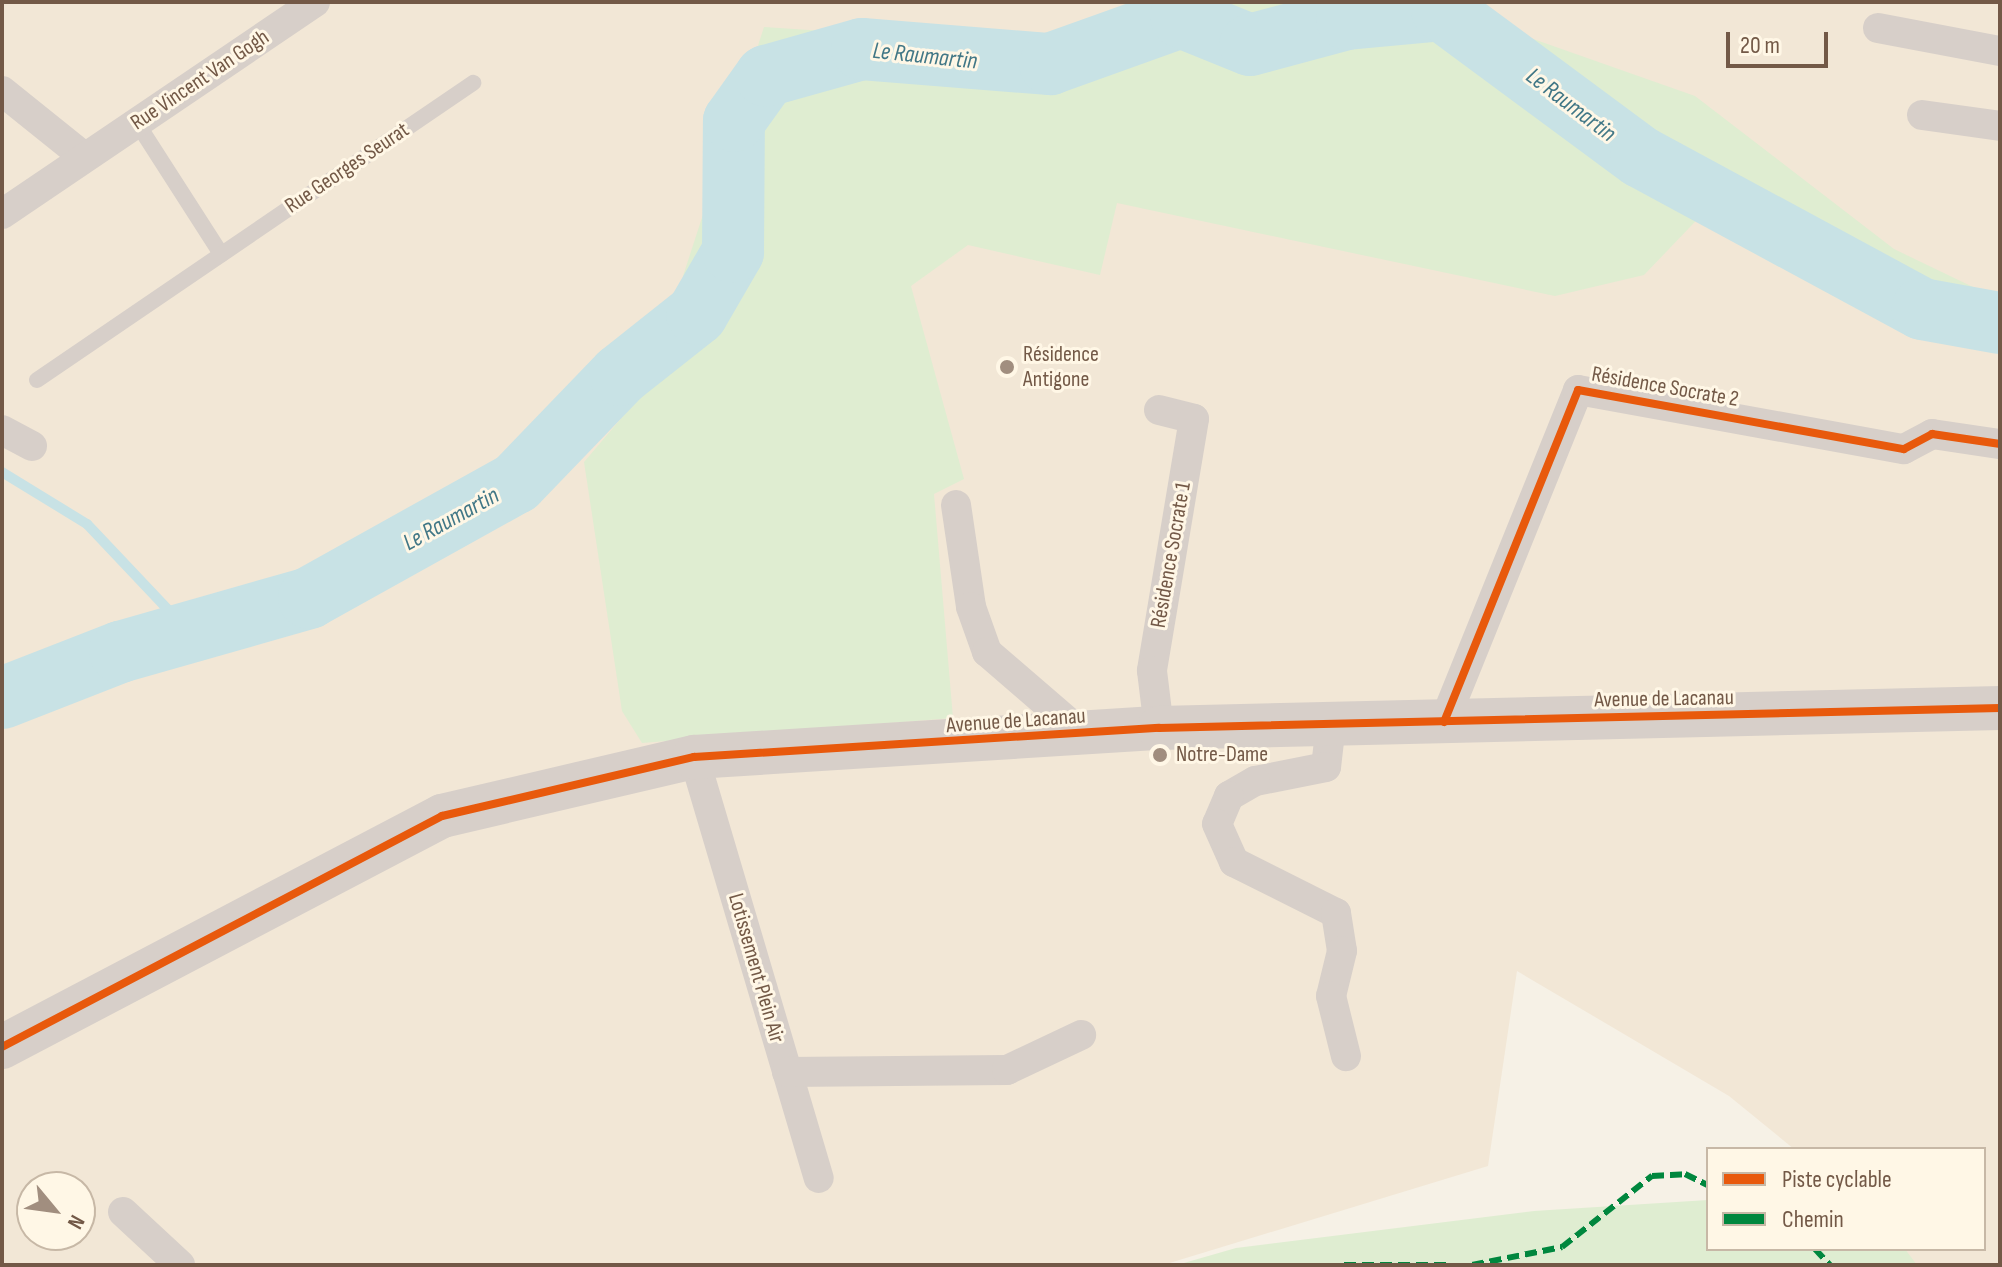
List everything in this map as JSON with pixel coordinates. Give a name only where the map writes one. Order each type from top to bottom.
[{"type":"street","name":"Rue Vincent Van Gogh","points":[[2,214],[315,2]]},
{"type":"street","points":[[1878,28],[2000,51]]},
{"type":"street","points":[[2,91],[84,157]]},
{"type":"street","points":[[1922,115],[2000,126]]},
{"type":"street","name":"Résidence Socrate 2","points":[[1444,722],[1578,390],[1904,449],[1932,434],[2000,444]]},
{"type":"street","name":"Résidence Socrate 1","points":[[1159,410],[1194,419],[1152,671],[1159,728]]},
{"type":"street","points":[[2,430],[32,446]]},
{"type":"street","points":[[956,505],[971,607],[987,652],[1082,734]]},
{"type":"street","name":"Avenue de Lacanau","points":[[2,1047],[442,816],[694,757],[1159,728],[2000,708]]},
{"type":"street","points":[[1331,724],[1326,767],[1255,781],[1229,796],[1217,824],[1234,862],[1336,913],[1342,951],[1331,996],[1346,1056]]},
{"type":"street","name":"Lotissement Plein Air","points":[[694,757],[819,1178]]},
{"type":"street","points":[[787,1072],[1007,1070],[1081,1035]]},
{"type":"street","points":[[123,1212],[180,1265]]},
{"type":"lane","name":"Rue Georges Seurat","points":[[37,380],[473,83]]},
{"type":"lane","points":[[137,123],[221,254]]},
{"type":"shaded area","points":[[2,2],[2000,2],[2000,1265],[1910,1265],[1898,1251],[1986,1251],[1986,1147],[1792,1147],[1729,1096],[1517,971],[1488,1166],[1163,1265],[2,1265]]},
{"type":"green space","points":[[1173,2],[1428,2],[1695,96],[1894,249],[2000,300],[2000,339],[1714,202],[1644,275],[1555,296],[1117,203],[1100,275],[968,245],[911,286],[964,479],[934,494],[953,718],[642,743],[622,711],[584,462],[740,279],[683,276],[764,27],[1037,45]]},
{"type":"green space","points":[[1706,1200],[1706,1251],[1906,1251],[1917,1265],[1177,1265],[1236,1248],[1534,1211]]},
{"type":"waterway","name":"Le Raumartin","points":[[2,698],[120,652],[309,598],[516,483],[620,375],[697,314],[733,252],[734,121],[766,76],[862,49],[1050,64],[1181,17],[1250,45],[1347,19],[1442,10],[1641,157],[1922,309],[2000,323]]},
{"type":"waterway","points":[[2,472],[87,524],[189,632]]},
{"type":"marked path","points":[[1472,1265],[1562,1247],[1652,1176],[1685,1174],[1706,1184]]},
{"type":"marked path","points":[[1817,1251],[1830,1265]]},
{"type":"marked path","points":[[1344,1265],[1447,1265]]},
{"type":"cycle path","points":[[1444,722],[1578,390],[1904,449],[1932,434],[2000,444]]},
{"type":"cycle path","points":[[2,1047],[442,816],[694,757],[1159,728],[2000,708]]},
{"type":"place","name":"Résidence Antigone","points":[[1007,367]]},
{"type":"place","name":"Notre-Dame","points":[[1160,755]]}]
